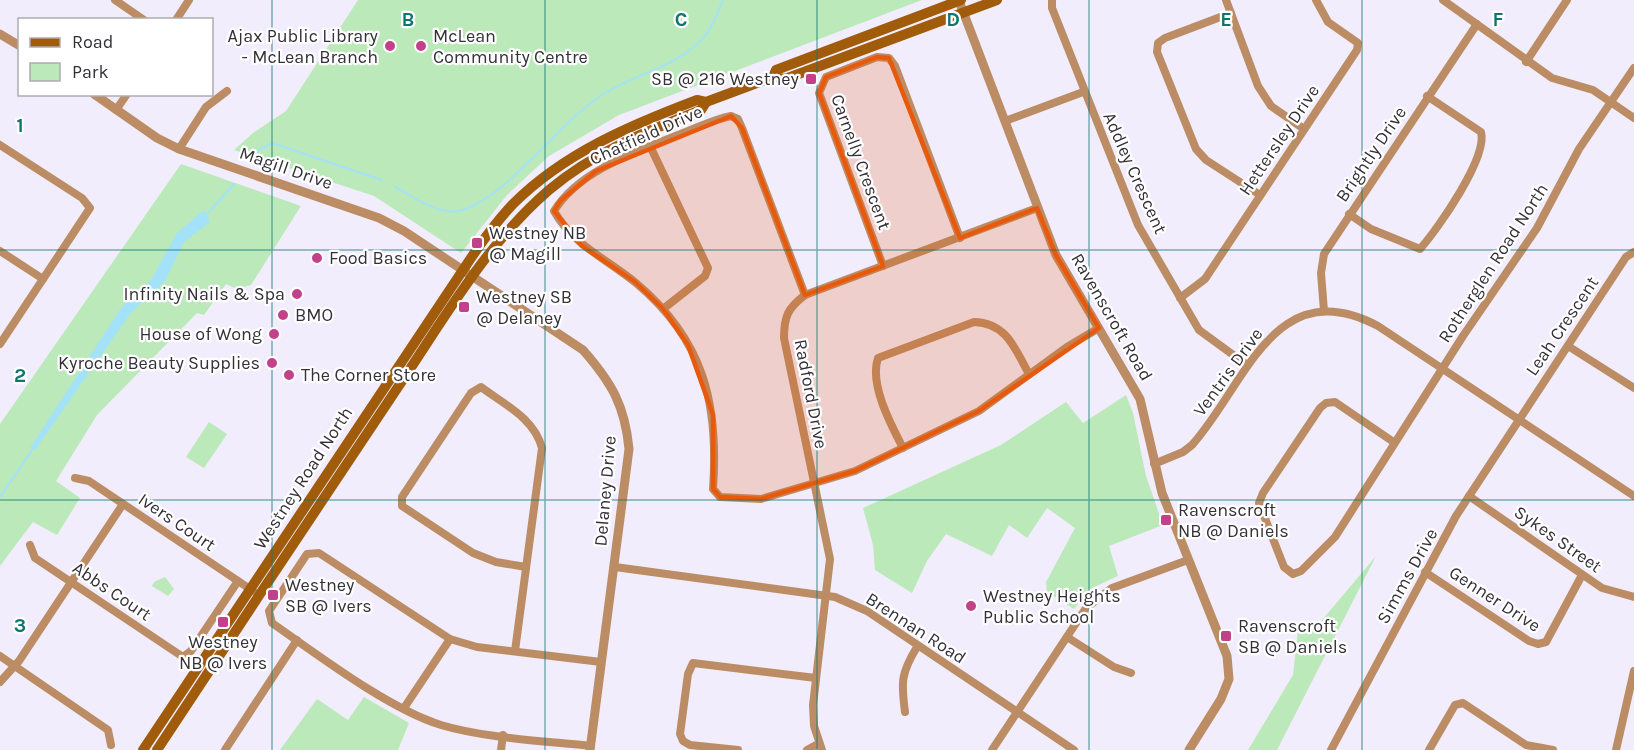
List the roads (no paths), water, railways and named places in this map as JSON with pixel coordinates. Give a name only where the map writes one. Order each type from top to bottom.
[{"type":"main road","name":"Westney Road North","points":[[773,78],[776,70],[960,0]]},
{"type":"main road","name":"Westney Road North","points":[[157,750],[439,325],[495,224],[514,203],[560,165],[642,121],[697,100],[706,102],[773,78],[785,79],[997,0]]},
{"type":"main road","name":"Westney Road North","points":[[143,750],[250,589],[468,273]]},
{"type":"street","points":[[115,0],[141,18]]},
{"type":"street","points":[[177,18],[189,0]]},
{"type":"street","name":"Ravenscroft Road","points":[[960,0],[1056,255],[1140,399],[1154,464],[1188,560],[1227,656],[1229,679],[1221,699],[1189,750]]},
{"type":"street","name":"Addley Crescent","points":[[1052,0],[1052,8],[1083,92],[1138,225],[1180,298],[1206,337],[1247,365]]},
{"type":"street","points":[[1226,0],[1258,86],[1271,106],[1304,129]]},
{"type":"street","name":"Hettersley Drive","points":[[1180,298],[1204,279],[1357,50],[1358,43],[1328,22],[1317,0]]},
{"type":"street","points":[[1443,0],[1552,78],[1593,90],[1634,118]]},
{"type":"street","points":[[1527,62],[1567,0]]},
{"type":"street","points":[[1231,13],[1165,38],[1158,43],[1157,52],[1196,149],[1206,160],[1260,195]]},
{"type":"street","name":"Brightly Drive","points":[[1324,311],[1321,273],[1324,254],[1477,24]]},
{"type":"street","points":[[0,34],[18,45]]},
{"type":"street","name":"Carnelly Crescent","points":[[883,266],[819,93],[826,77],[877,57],[889,58],[895,66],[960,238]]},
{"type":"street","name":"Rotherglen Road North","points":[[1395,443],[1335,402],[1326,403],[1320,408],[1263,493],[1259,503],[1284,567],[1293,574],[1301,572],[1335,537],[1395,443],[1442,369],[1537,228],[1579,149],[1634,68]]},
{"type":"street","points":[[179,148],[206,107],[227,91]]},
{"type":"street","points":[[1005,121],[1083,92]]},
{"type":"street","name":"Magill Drive","points":[[97,96],[179,148],[379,218],[468,273]]},
{"type":"street","points":[[117,110],[126,96]]},
{"type":"street","points":[[1349,214],[1371,229],[1420,249],[1429,239],[1469,177],[1483,139],[1481,132],[1427,96]]},
{"type":"street","name":"Chatfield Drive","points":[[805,295],[738,119],[731,116],[722,117],[650,146],[596,171],[560,201],[554,211],[582,246],[635,282],[663,309],[688,345],[709,394],[716,449],[713,489],[720,497],[761,499],[855,471],[979,411],[1029,374],[1099,328]]},
{"type":"street","points":[[0,145],[82,198],[90,208],[0,344]]},
{"type":"street","points":[[650,146],[708,268],[705,276],[663,309]]},
{"type":"street","name":"Radford Drive","points":[[820,747],[813,705],[830,560],[784,338],[784,319],[790,307],[805,295],[1037,208]]},
{"type":"street","points":[[0,251],[43,279]]},
{"type":"street","name":"Leah Crescent","points":[[1517,420],[1569,346],[1626,257],[1634,252]]},
{"type":"street","name":"Delaney Drive","points":[[468,273],[583,350],[615,390],[627,430],[629,449],[591,748]]},
{"type":"street","name":"Ventris Drive","points":[[1154,464],[1183,452],[1192,445],[1269,336],[1283,325],[1324,311],[1345,312],[1361,317],[1634,496]]},
{"type":"street","points":[[903,448],[885,410],[875,368],[878,358],[975,322],[988,322],[1000,328],[1029,374]]},
{"type":"street","points":[[1569,346],[1634,388]]},
{"type":"street","points":[[515,651],[542,448],[539,436],[530,423],[481,387],[471,393],[402,497],[402,506],[473,553],[496,562],[526,567]]},
{"type":"street","name":"Simms Drive","points":[[1330,750],[1425,572],[1517,420]]},
{"type":"street","name":"Ivers Court","points":[[75,478],[89,481],[260,596]]},
{"type":"street","name":"Sykes Street","points":[[1469,496],[1602,588],[1634,597]]},
{"type":"street","points":[[0,682],[15,667],[123,504]]},
{"type":"street","name":"Abbs Court","points":[[30,545],[35,558],[183,657],[191,651],[238,581]]},
{"type":"street","points":[[591,748],[441,725],[404,708],[297,640],[272,623],[270,611],[307,554],[319,553],[450,639],[477,647],[601,662]]},
{"type":"street","points":[[992,750],[1086,608],[1101,594],[1188,560]]},
{"type":"street","name":"Brennan Road","points":[[615,567],[827,595],[867,611],[916,647],[1074,750]]},
{"type":"street","name":"Genner Drive","points":[[1425,572],[1529,641],[1538,644],[1546,642],[1582,574]]},
{"type":"street","points":[[1067,637],[1114,668],[1131,673]]},
{"type":"street","points":[[404,708],[450,639]]},
{"type":"street","points":[[225,750],[297,640]]},
{"type":"street","points":[[905,712],[901,680],[907,661],[916,647]]},
{"type":"street","points":[[0,656],[108,730],[111,745]]},
{"type":"street","points":[[738,750],[690,745],[683,741],[680,734],[688,674],[693,663],[816,678]]},
{"type":"street","points":[[1616,750],[1634,671]]},
{"type":"street","points":[[1430,750],[1455,705],[1463,703],[1526,747],[1553,750]]},
{"type":"street","points":[[501,750],[503,735]]},
{"type":"street","points":[[807,750],[820,747]]},
{"type":"water","points":[[204,210],[210,222],[184,242],[165,281],[130,314],[35,450],[30,448],[121,308],[151,280],[177,233]]},
{"type":"waterway","points":[[395,187],[428,205],[446,211],[463,210],[482,201],[518,172],[591,102],[621,84],[675,59],[695,46],[709,31],[723,0]]},
{"type":"waterway","points":[[252,159],[260,149],[272,143],[382,180]]},
{"type":"waterway","points":[[206,215],[234,184]]},
{"type":"waterway","points":[[0,497],[34,447]]},
{"type":"place","name":"Ajax Public Library - McLean Branch","points":[[390,46]]},
{"type":"place","name":"McLean Community Centre","points":[[421,46]]},
{"type":"place","name":"SB @ 216 Westney","points":[[811,79]]},
{"type":"place","name":"Westney NB @ Magill","points":[[477,243]]},
{"type":"place","name":"Food Basics","points":[[317,258]]},
{"type":"place","name":"Infinity Nails & Spa","points":[[297,294]]},
{"type":"place","name":"Westney SB @ Delaney","points":[[464,307]]},
{"type":"place","name":"BMO","points":[[283,315]]},
{"type":"place","name":"House of Wong","points":[[274,334]]},
{"type":"place","name":"Kyroche Beauty Supplies","points":[[272,363]]},
{"type":"place","name":"The Corner Store","points":[[289,375]]},
{"type":"place","name":"Ravenscroft NB @ Daniels","points":[[1166,520]]},
{"type":"place","name":"Westney SB @ Ivers","points":[[273,595]]},
{"type":"place","name":"Westney Heights Public School","points":[[971,606]]},
{"type":"place","name":"Westney NB @ Ivers","points":[[223,622]]},
{"type":"place","name":"Ravenscroft SB @ Daniels","points":[[1226,636]]}]
